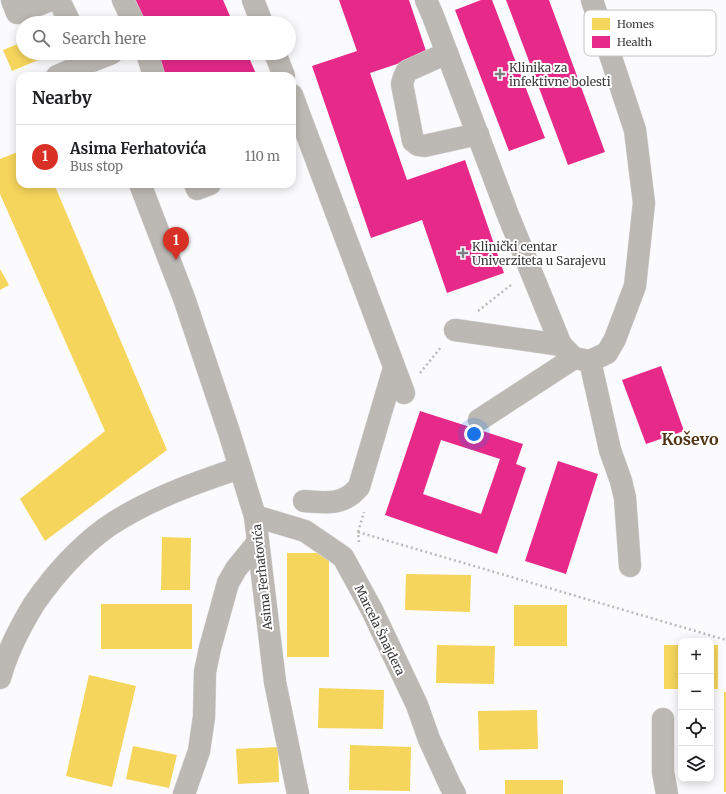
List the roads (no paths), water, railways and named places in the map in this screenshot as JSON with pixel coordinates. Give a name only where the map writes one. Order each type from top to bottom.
[{"type":"street","points":[[12,0],[17,13],[51,0]]},
{"type":"street","points":[[60,0],[67,16]]},
{"type":"street","points":[[124,0],[131,16]]},
{"type":"street","points":[[253,0],[259,16]]},
{"type":"street","points":[[426,0],[524,252],[575,355],[610,450],[621,481],[625,498],[630,566]]},
{"type":"street","points":[[592,0],[595,10]]},
{"type":"street","points":[[447,53],[408,71],[404,77],[402,84],[413,142],[424,146],[478,134]]},
{"type":"street","points":[[455,330],[575,355],[607,353],[615,339],[635,286],[644,203],[635,130],[611,56]]},
{"type":"street","points":[[149,60],[153,72]]},
{"type":"street","points":[[278,60],[282,72]]},
{"type":"street","points":[[67,72],[88,64]]},
{"type":"street","points":[[296,105],[404,393]]},
{"type":"street","name":"Asima Ferhatovića","points":[[142,188],[184,298],[229,432],[255,516],[274,682],[298,794]]},
{"type":"street","points":[[479,420],[575,355]]},
{"type":"street","points":[[304,501],[340,501],[350,496],[359,487],[394,368]]},
{"type":"street","points":[[0,678],[4,662],[24,621],[46,586],[82,547],[108,527],[139,508],[181,488],[240,468]]},
{"type":"street","name":"Marcela Šnajdera","points":[[255,516],[305,531],[343,557],[372,610],[417,705],[429,739],[455,794]]},
{"type":"street","points":[[184,794],[199,751],[204,717],[205,672],[228,583],[236,569],[258,542]]},
{"type":"street","points":[[663,719],[663,772],[667,794]]},
{"type":"place","name":"Klinika za infektivne bolesti","points":[[500,74]]},
{"type":"place","name":"Klinički centar Univerziteta u Sarajevu","points":[[463,253]]},
{"type":"place","name":"Asima Ferhatovića","points":[[176,260]]},
{"type":"district","name":"Koševo","points":[[690,439]]}]
